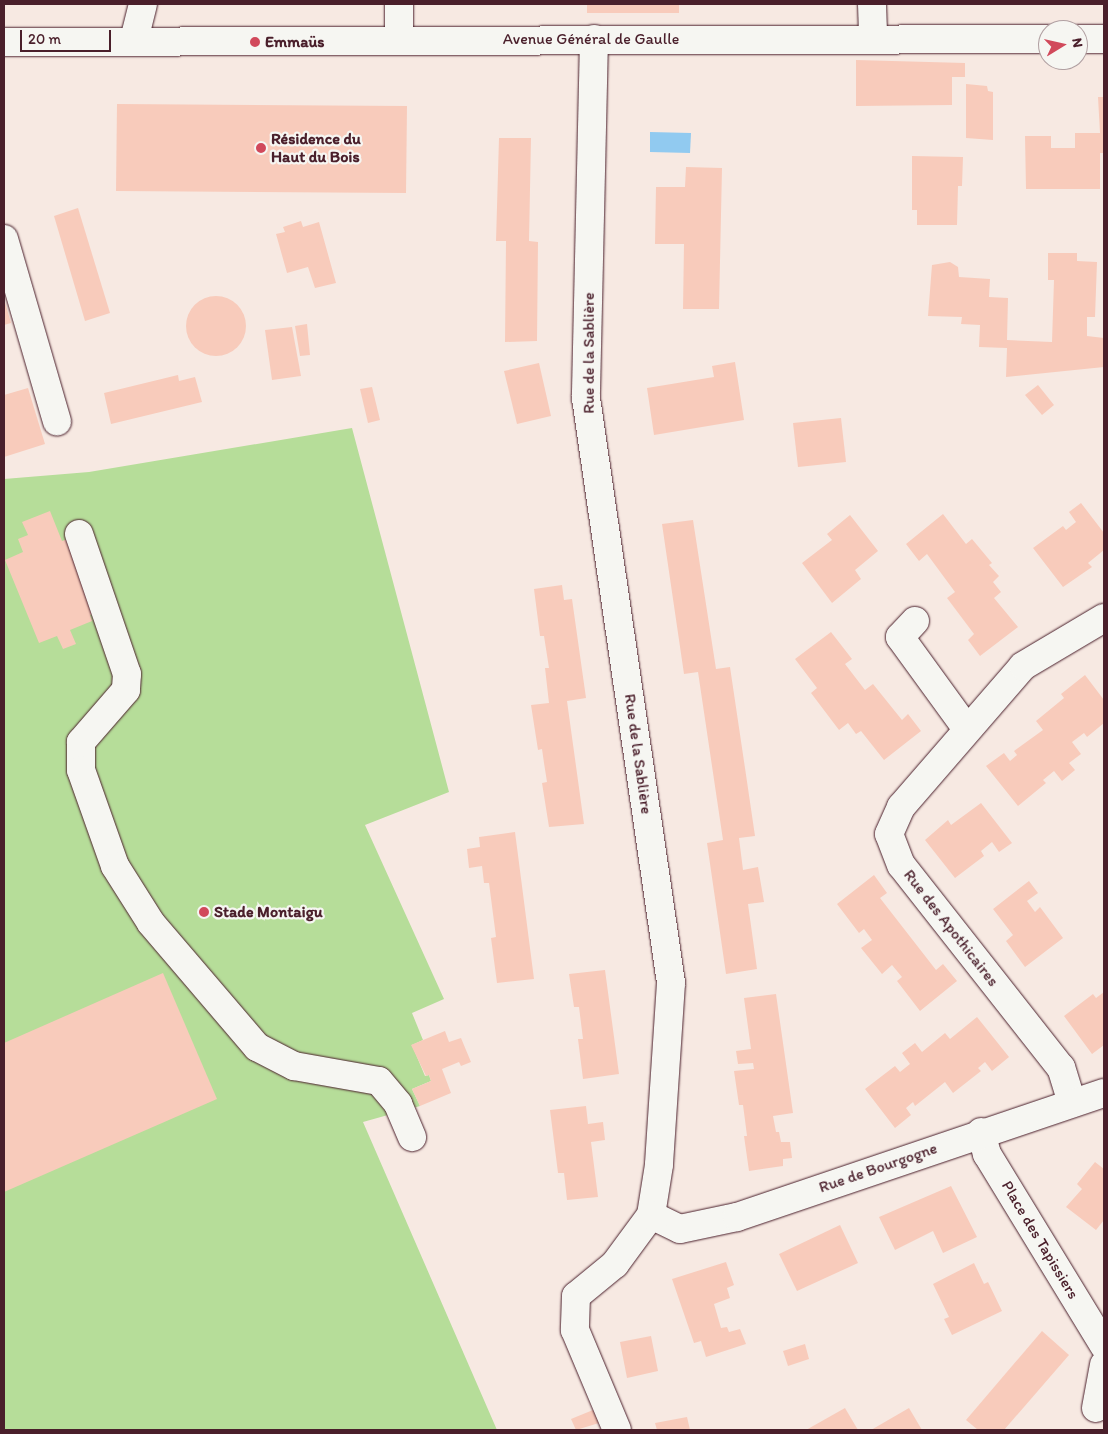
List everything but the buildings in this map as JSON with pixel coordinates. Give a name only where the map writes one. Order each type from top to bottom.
[{"type":"street","points":[[134,40],[143,4]]},
{"type":"street","points":[[399,4],[399,40]]},
{"type":"street","points":[[872,4],[873,39]]},
{"type":"street","name":"Avenue Général de Gaulle","points":[[4,42],[594,38],[1038,39]]},
{"type":"street","name":"Rue de la Sablière","points":[[594,38],[586,398],[671,983],[659,1165],[651,1215],[615,1264],[576,1296],[575,1330],[618,1430]]},
{"type":"street","points":[[1088,39],[1104,40]]},
{"type":"street","points":[[4,239],[57,421]]},
{"type":"street","points":[[79,534],[127,674],[126,690],[81,742],[81,770],[115,866],[151,923],[257,1047],[294,1066],[379,1081],[398,1104],[412,1137]]},
{"type":"street","name":"Rue des Apothicaires","points":[[1072,1103],[1061,1068],[902,865],[889,834],[900,808],[966,728],[1023,666],[1104,618]]},
{"type":"street","points":[[914,621],[900,637],[966,728]]},
{"type":"street","name":"Rue de Bourgogne","points":[[651,1215],[680,1229],[737,1217],[981,1132],[1104,1093]]},
{"type":"street","name":"Place des Tapissiers","points":[[981,1132],[987,1154],[1104,1346]]},
{"type":"street","points":[[1096,1408],[1104,1365]]},
{"type":"green space","name":"Stade Montaigu","points":[[352,428],[449,792],[365,825],[444,999],[412,1013],[423,1040],[412,1045],[425,1076],[429,1075],[431,1081],[412,1089],[420,1106],[363,1122],[497,1430],[4,1430],[4,479],[89,472]]},
{"type":"water","points":[[650,132],[691,133],[690,153],[650,152]]},
{"type":"place","name":"Emmaüs","points":[[255,42]]},
{"type":"place","name":"Résidence du Haut du Bois","points":[[261,148]]},
{"type":"place","name":"Stade Montaigu","points":[[204,912]]}]
